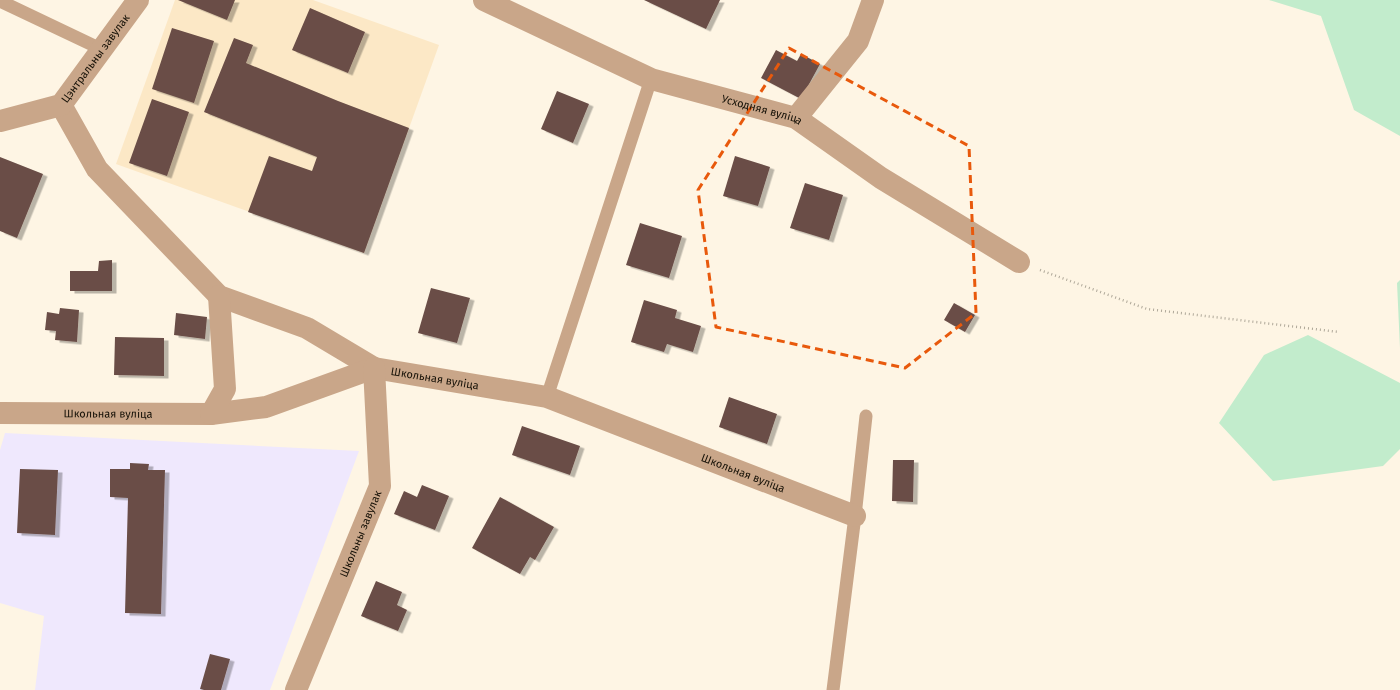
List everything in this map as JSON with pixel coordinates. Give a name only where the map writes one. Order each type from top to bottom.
[{"type":"street","name":"Цэнтральны завулак","points":[[0,121],[61,105],[138,0]]},
{"type":"street","name":"Усходняя вуліца","points":[[484,0],[651,79],[796,118],[880,178],[1019,262]]},
{"type":"street","points":[[796,118],[858,41],[873,0]]},
{"type":"street","points":[[61,105],[97,169],[219,296],[307,328],[374,368]]},
{"type":"street","points":[[211,414],[225,389],[219,296]]},
{"type":"street","name":"Школьная вуліца","points":[[0,413],[211,414],[266,407],[374,368],[548,397],[855,516]]},
{"type":"street","name":"Школьны завулак","points":[[296,690],[380,486],[374,368]]},
{"type":"lane","points":[[0,1],[101,49]]},
{"type":"lane","points":[[548,397],[651,79]]},
{"type":"lane","points":[[833,690],[866,416]]},
{"type":"path","points":[[1019,262],[1147,309],[1339,332]]},
{"type":"highlighted area","points":[[789,48],[969,146],[976,313],[905,368],[716,327],[698,190]]},
{"type":"shaded area","points":[[175,0],[313,0],[439,45],[364,253],[116,164]]},
{"type":"shaded area","points":[[5,433],[359,451],[270,690],[35,690],[44,616],[0,603],[0,450]]},
{"type":"green space","points":[[1269,0],[1400,0],[1400,136],[1354,110],[1321,16]]},
{"type":"green space","points":[[1400,280],[1400,348],[1397,283]]},
{"type":"green space","points":[[1308,335],[1400,383],[1400,449],[1383,466],[1273,481],[1219,423],[1264,355]]},
{"type":"building","points":[[178,0],[235,0],[227,20]]},
{"type":"building","points":[[644,0],[720,0],[706,29]]},
{"type":"building","points":[[310,8],[365,32],[348,73],[292,50]]},
{"type":"building","points":[[172,28],[214,41],[194,103],[152,89]]},
{"type":"building","points":[[234,38],[253,45],[246,63],[338,101],[409,128],[364,253],[248,212],[269,156],[312,171],[317,157],[204,112]]},
{"type":"building","points":[[776,50],[797,61],[801,54],[820,64],[801,99],[761,78]]},
{"type":"building","points":[[557,91],[589,104],[573,143],[541,129]]},
{"type":"building","points":[[152,99],[189,112],[167,176],[129,163]]},
{"type":"building","points":[[735,156],[770,167],[758,206],[723,196]]},
{"type":"building","points":[[0,157],[43,174],[17,238],[0,231]]},
{"type":"building","points":[[805,183],[843,195],[829,240],[790,228]]},
{"type":"building","points":[[640,223],[682,236],[669,278],[626,265]]},
{"type":"building","points":[[112,260],[112,291],[70,291],[70,271],[98,271],[99,261]]},
{"type":"building","points":[[431,288],[470,298],[457,343],[418,333]]},
{"type":"building","points":[[644,300],[677,310],[675,318],[701,326],[693,352],[667,344],[664,352],[631,342]]},
{"type":"building","points":[[954,303],[975,315],[965,332],[944,320]]},
{"type":"building","points":[[60,308],[79,310],[77,342],[55,340],[56,331],[45,330],[47,312],[59,314]]},
{"type":"building","points":[[176,313],[207,317],[205,339],[174,335]]},
{"type":"building","points":[[115,337],[164,338],[164,376],[114,375]]},
{"type":"building","points":[[729,397],[777,414],[767,444],[719,427]]},
{"type":"building","points":[[522,426],[580,446],[570,475],[512,455]]},
{"type":"building","points":[[893,460],[914,460],[913,502],[892,501]]},
{"type":"building","points":[[130,463],[149,464],[148,470],[165,470],[161,614],[125,613],[128,498],[110,497],[110,469],[130,469]]},
{"type":"building","points":[[20,469],[58,470],[55,535],[17,533]]},
{"type":"building","points":[[422,485],[449,496],[435,530],[394,514],[404,491],[417,497]]},
{"type":"building","points":[[500,497],[554,527],[535,560],[530,557],[520,574],[472,548]]},
{"type":"building","points":[[376,581],[402,592],[397,605],[407,610],[398,631],[361,616]]},
{"type":"building","points":[[210,654],[230,659],[221,690],[200,689]]}]
